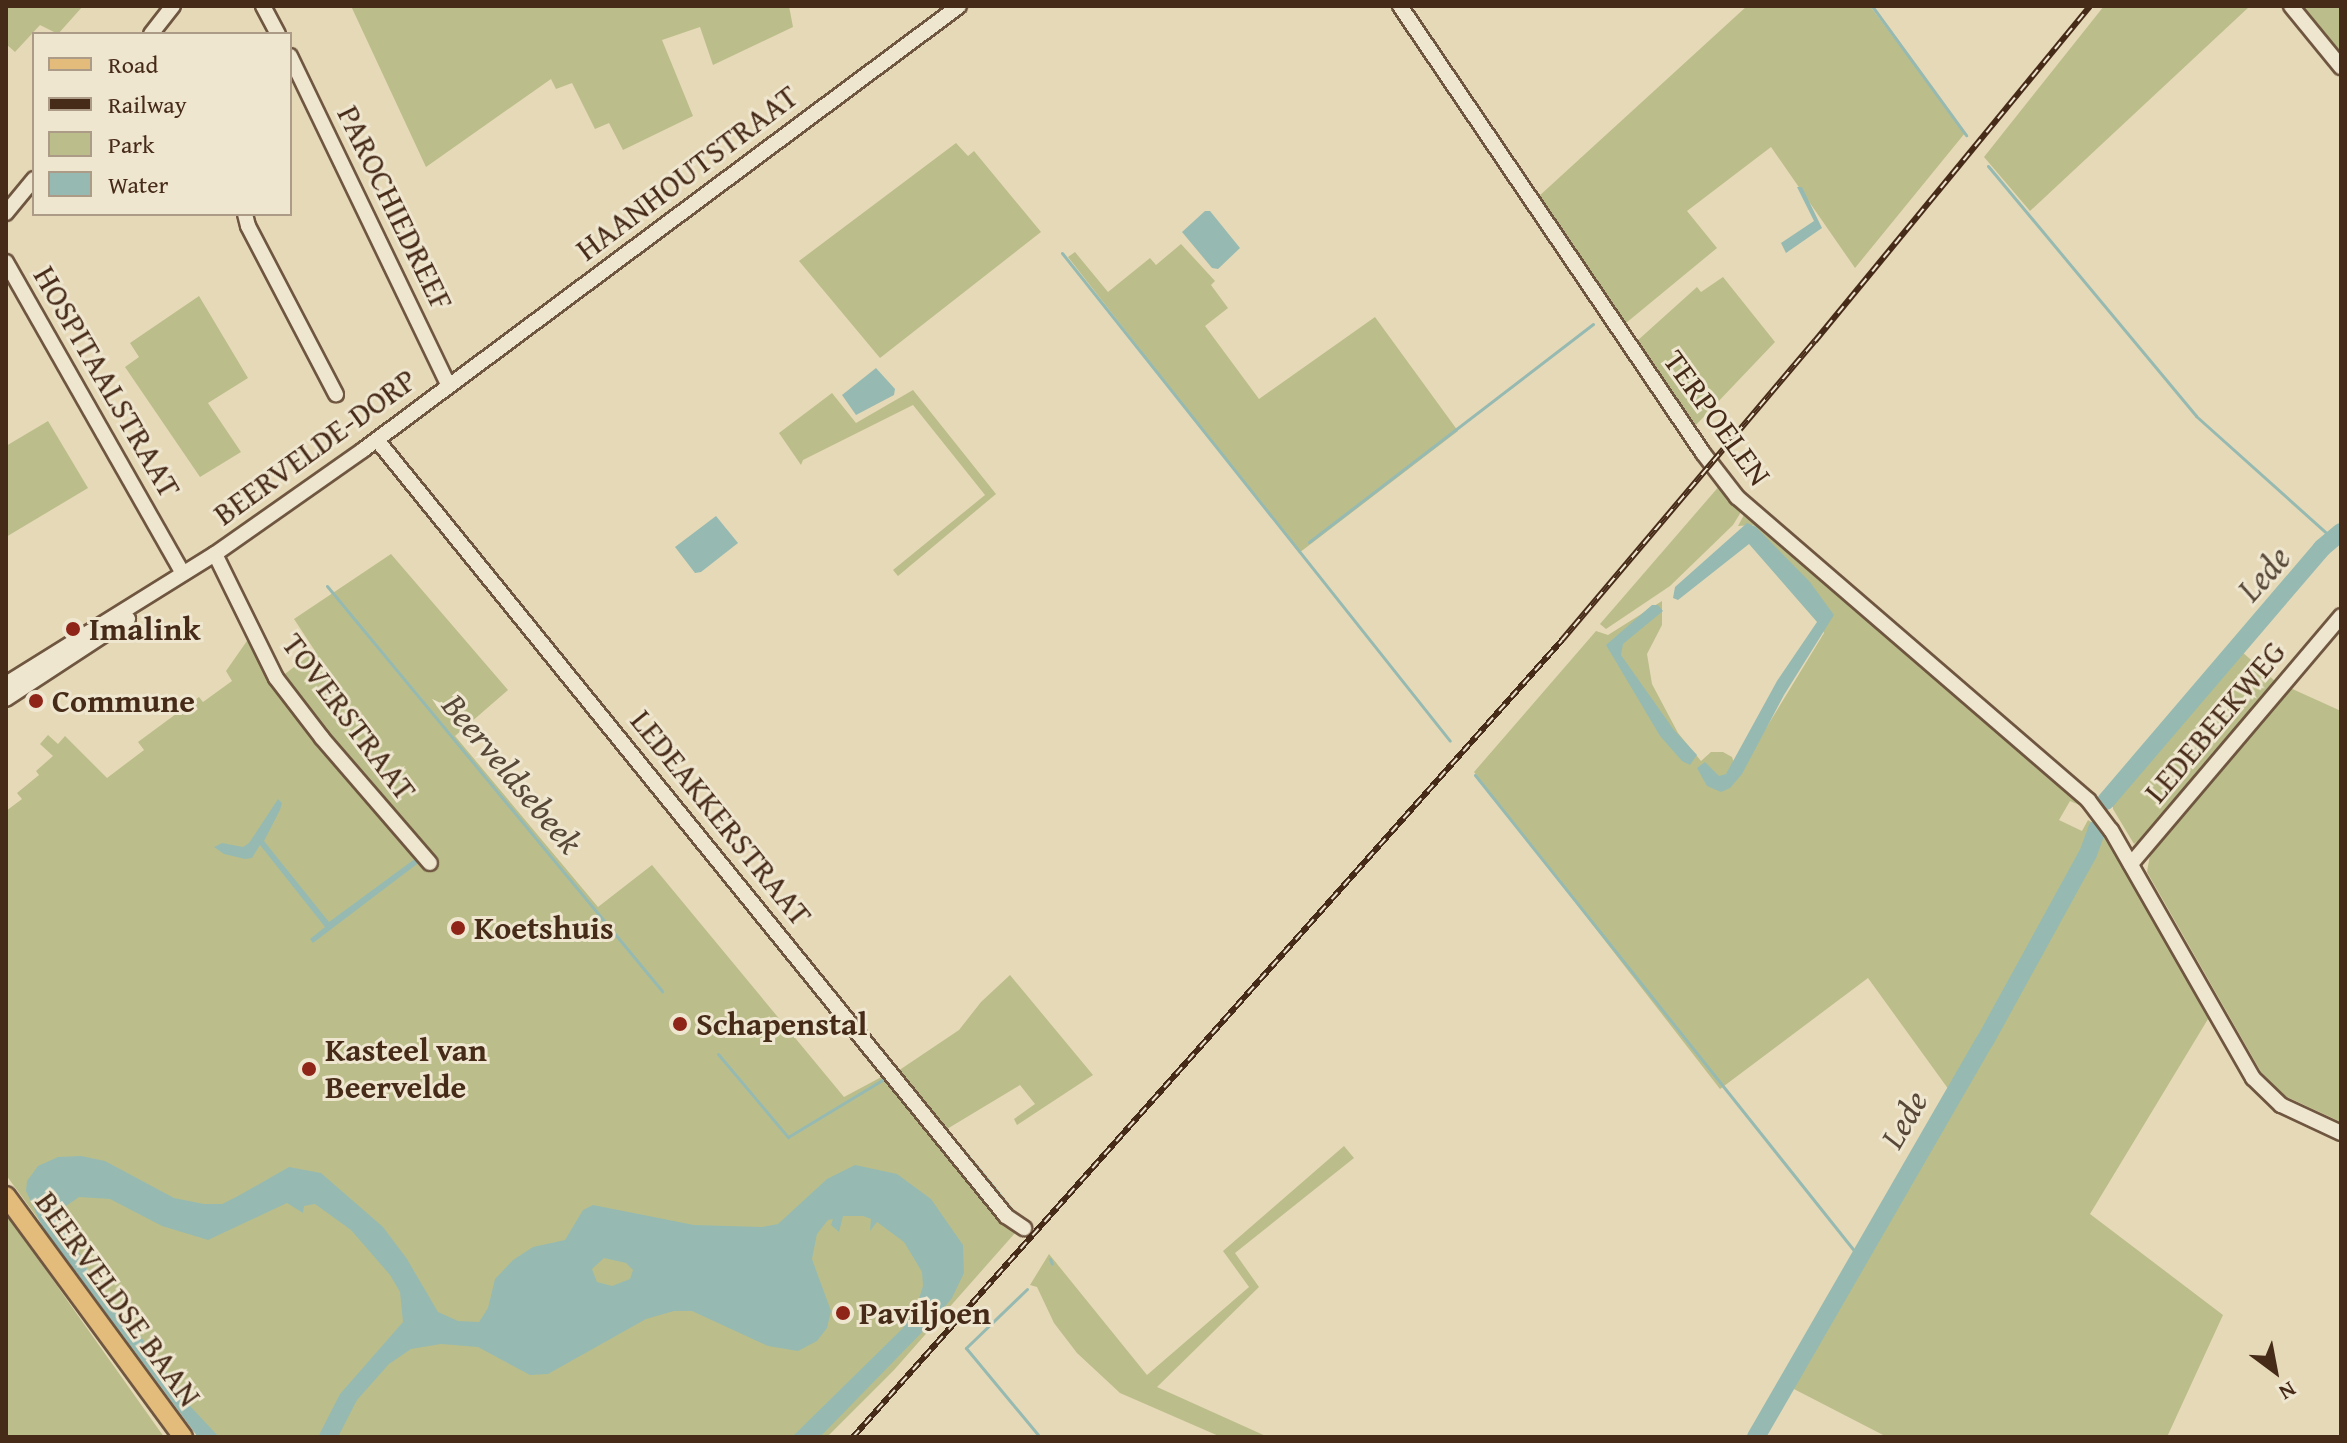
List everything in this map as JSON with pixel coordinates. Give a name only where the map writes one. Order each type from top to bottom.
[{"type":"main road","name":"BEERVELDSE BAAN","points":[[6,1196],[183,1437]]},
{"type":"street","points":[[153,32],[173,6]]},
{"type":"street","points":[[263,6],[277,32]]},
{"type":"street","name":"HAANHOUTSTRAAT","points":[[448,384],[959,6]]},
{"type":"street","name":"TERPOELEN","points":[[1400,6],[1694,440],[1737,497],[2068,780],[2102,816],[2253,1078],[2281,1105],[2341,1133]]},
{"type":"street","points":[[2291,6],[2341,67]]},
{"type":"street","name":"PAROCHIEDREEF","points":[[292,60],[448,384]]},
{"type":"street","points":[[6,213],[32,181]]},
{"type":"street","points":[[246,216],[336,394]]},
{"type":"street","name":"HOSPITAALSTRAAT","points":[[6,262],[183,573]]},
{"type":"street","name":"BEERVELDE-DORP","points":[[6,684],[215,554],[377,440],[448,384]]},
{"type":"street","name":"LEDEAKKERSTRAAT","points":[[377,440],[1006,1216],[1024,1228]]},
{"type":"street","name":"BEERVELDE-DORP","points":[[6,699],[174,588],[215,554]]},
{"type":"street","name":"TOVERSTRAAT","points":[[215,554],[276,678],[322,738],[430,863]]},
{"type":"street","name":"LEDEBEEKWEG","points":[[2131,864],[2341,616]]},
{"type":"green space","points":[[6,6],[83,6],[60,32],[40,25],[15,52],[6,44]]},
{"type":"green space","points":[[351,6],[789,6],[793,27],[713,65],[700,27],[662,40],[693,116],[623,150],[609,123],[595,129],[572,83],[556,89],[551,79],[426,167]]},
{"type":"green space","points":[[1747,6],[1870,6],[1965,133],[1855,268],[1771,147],[1687,211],[1717,248],[1626,323],[1538,197]]},
{"type":"green space","points":[[2104,6],[2250,6],[2030,211],[1984,157]]},
{"type":"green space","points":[[2298,6],[2341,6],[2341,59]]},
{"type":"green space","points":[[956,143],[968,156],[974,151],[1041,232],[880,358],[799,261]]},
{"type":"green space","points":[[1181,244],[1215,281],[1211,285],[1228,308],[1205,326],[1259,399],[1375,317],[1458,431],[1299,553],[1068,257],[1075,252],[1108,292],[1150,258],[1156,265]]},
{"type":"green space","points":[[1723,277],[1775,342],[1695,426],[1637,341],[1697,287],[1701,292]]},
{"type":"green space","points":[[199,296],[248,378],[208,403],[241,452],[200,477],[125,367],[139,357],[130,343]]},
{"type":"green space","points":[[913,390],[996,494],[898,576],[893,570],[985,495],[913,405],[803,460],[801,465],[779,433],[832,393],[856,423]]},
{"type":"green space","points":[[48,421],[88,488],[6,537],[6,446]]},
{"type":"green space","points":[[1721,484],[1741,512],[1733,525],[1670,586],[1606,629],[1600,624]]},
{"type":"green space","points":[[1745,513],[1751,514],[2085,801],[2082,806],[2070,801],[2059,820],[2082,831],[2088,820],[2093,823],[2087,845],[1949,1090],[1868,978],[1720,1089],[1474,772],[1596,631],[1608,635],[1662,601],[1662,625],[1647,654],[1652,684],[1678,733],[1701,761],[1711,752],[1723,752],[1732,757],[1738,774],[1824,633],[1798,572],[1753,525],[1738,526]]},
{"type":"green space","points":[[391,554],[508,690],[455,736],[598,907],[652,865],[844,1097],[887,1074],[1015,1233],[894,1370],[827,1437],[198,1437],[6,1175],[6,811],[22,799],[17,793],[39,775],[36,771],[53,756],[40,744],[48,735],[58,744],[65,736],[107,778],[144,750],[138,742],[199,697],[203,702],[232,681],[226,671],[249,638],[273,683],[315,651],[294,619]]},
{"type":"green space","points":[[2241,651],[2276,682],[2152,829],[2134,844],[2113,809],[2113,803]]},
{"type":"green space","points":[[2288,687],[2341,711],[2341,1122],[2285,1096],[2261,1072],[2147,872],[2151,849]]},
{"type":"green space","points":[[2104,828],[2208,1019],[2090,1214],[2223,1315],[2167,1437],[1887,1437],[1790,1387],[2086,870]]},
{"type":"green space","points":[[1010,975],[1093,1075],[1017,1125],[1014,1119],[1035,1104],[1020,1085],[947,1129],[898,1071],[959,1030],[981,1002]]},
{"type":"green space","points":[[1344,1146],[1354,1158],[1235,1253],[1259,1287],[1157,1387],[1268,1437],[1221,1437],[1120,1393],[1077,1353],[1054,1323],[1037,1287],[1030,1285],[1049,1254],[1147,1375],[1249,1287],[1223,1251]]},
{"type":"green space","points":[[6,1213],[67,1300],[164,1437],[6,1437]]},
{"type":"water","points":[[1797,187],[1802,187],[1822,228],[1786,253],[1781,243],[1814,221]]},
{"type":"water","points":[[1205,211],[1210,211],[1240,248],[1218,269],[1212,268],[1182,232]]},
{"type":"water","points":[[876,368],[895,389],[894,395],[856,415],[842,395]]},
{"type":"water","points":[[716,516],[738,543],[701,572],[695,573],[675,547]]},
{"type":"water","points":[[1747,523],[1756,527],[1810,582],[1834,615],[1784,695],[1742,774],[1730,788],[1721,792],[1707,786],[1697,768],[1705,762],[1719,776],[1726,774],[1777,681],[1817,622],[1749,544],[1678,600],[1673,598],[1675,587]]},
{"type":"water","points":[[1652,605],[1658,605],[1663,611],[1623,644],[1621,655],[1674,730],[1697,755],[1690,765],[1682,761],[1660,736],[1606,645]]},
{"type":"water","points":[[278,799],[282,803],[280,810],[264,841],[329,922],[416,858],[421,861],[313,943],[310,939],[325,927],[260,845],[252,858],[245,859],[224,854],[214,847],[222,843],[243,847],[249,843]]},
{"type":"water","points":[[81,1156],[105,1161],[174,1198],[204,1204],[222,1204],[289,1167],[321,1173],[383,1227],[407,1259],[438,1312],[458,1321],[479,1322],[488,1308],[495,1279],[513,1260],[533,1247],[565,1240],[583,1210],[593,1205],[694,1225],[762,1227],[778,1224],[827,1179],[855,1165],[897,1174],[931,1199],[963,1245],[964,1273],[952,1298],[934,1320],[820,1437],[792,1437],[903,1328],[916,1308],[923,1286],[922,1272],[904,1242],[877,1222],[870,1231],[871,1219],[863,1216],[843,1216],[839,1232],[831,1225],[833,1219],[828,1220],[817,1234],[812,1259],[831,1311],[827,1328],[817,1341],[798,1351],[768,1346],[692,1311],[674,1311],[646,1319],[548,1374],[530,1375],[478,1347],[441,1344],[411,1349],[389,1364],[357,1400],[338,1437],[318,1437],[340,1394],[403,1322],[400,1292],[390,1275],[351,1230],[315,1204],[304,1206],[303,1213],[287,1203],[208,1240],[162,1226],[110,1199],[79,1197],[66,1206],[60,1226],[82,1257],[92,1281],[128,1326],[139,1334],[191,1407],[219,1437],[198,1437],[42,1226],[26,1191],[27,1181],[38,1166],[58,1157]],"holes":[[[604,1258],[626,1263],[633,1270],[630,1279],[612,1286],[597,1282],[592,1269]]]},
{"type":"waterway","points":[[1872,6],[1966,135]]},
{"type":"waterway","points":[[1988,166],[2196,416],[2333,539]]},
{"type":"waterway","points":[[1062,253],[1450,741]]},
{"type":"waterway","points":[[1309,542],[1593,324]]},
{"type":"waterway","name":"Lede","points":[[2106,801],[2322,548],[2341,532]]},
{"type":"waterway","name":"Beerveldsebeek","points":[[327,586],[662,991]]},
{"type":"waterway","points":[[1475,775],[1860,1258]]},
{"type":"waterway","name":"Lede","points":[[1756,1437],[1985,1041],[2088,854],[2097,829]]},
{"type":"waterway","name":"Beerveldsebeek","points":[[718,1054],[788,1137],[887,1077]]},
{"type":"waterway","name":"Beerveldsebeek","points":[[921,1100],[946,1130]]},
{"type":"waterway","name":"Beerveldsebeek","points":[[952,1138],[969,1157]]},
{"type":"waterway","name":"Beerveldsebeek","points":[[974,1163],[1017,1216]]},
{"type":"waterway","name":"Beerveldsebeek","points":[[1050,1259],[1052,1264]]},
{"type":"waterway","name":"Beerveldsebeek","points":[[1027,1289],[966,1348],[1040,1437]]},
{"type":"railway","points":[[853,1437],[1562,640],[1815,341],[2090,6]]},
{"type":"place","name":"Imalink","points":[[73,629]]},
{"type":"place","name":"Commune","points":[[36,701]]},
{"type":"place","name":"Koetshuis","points":[[458,928]]},
{"type":"place","name":"Schapenstal","points":[[680,1024]]},
{"type":"place","name":"Kasteel van Beervelde","points":[[309,1069]]},
{"type":"place","name":"Paviljoen","points":[[843,1313]]}]
